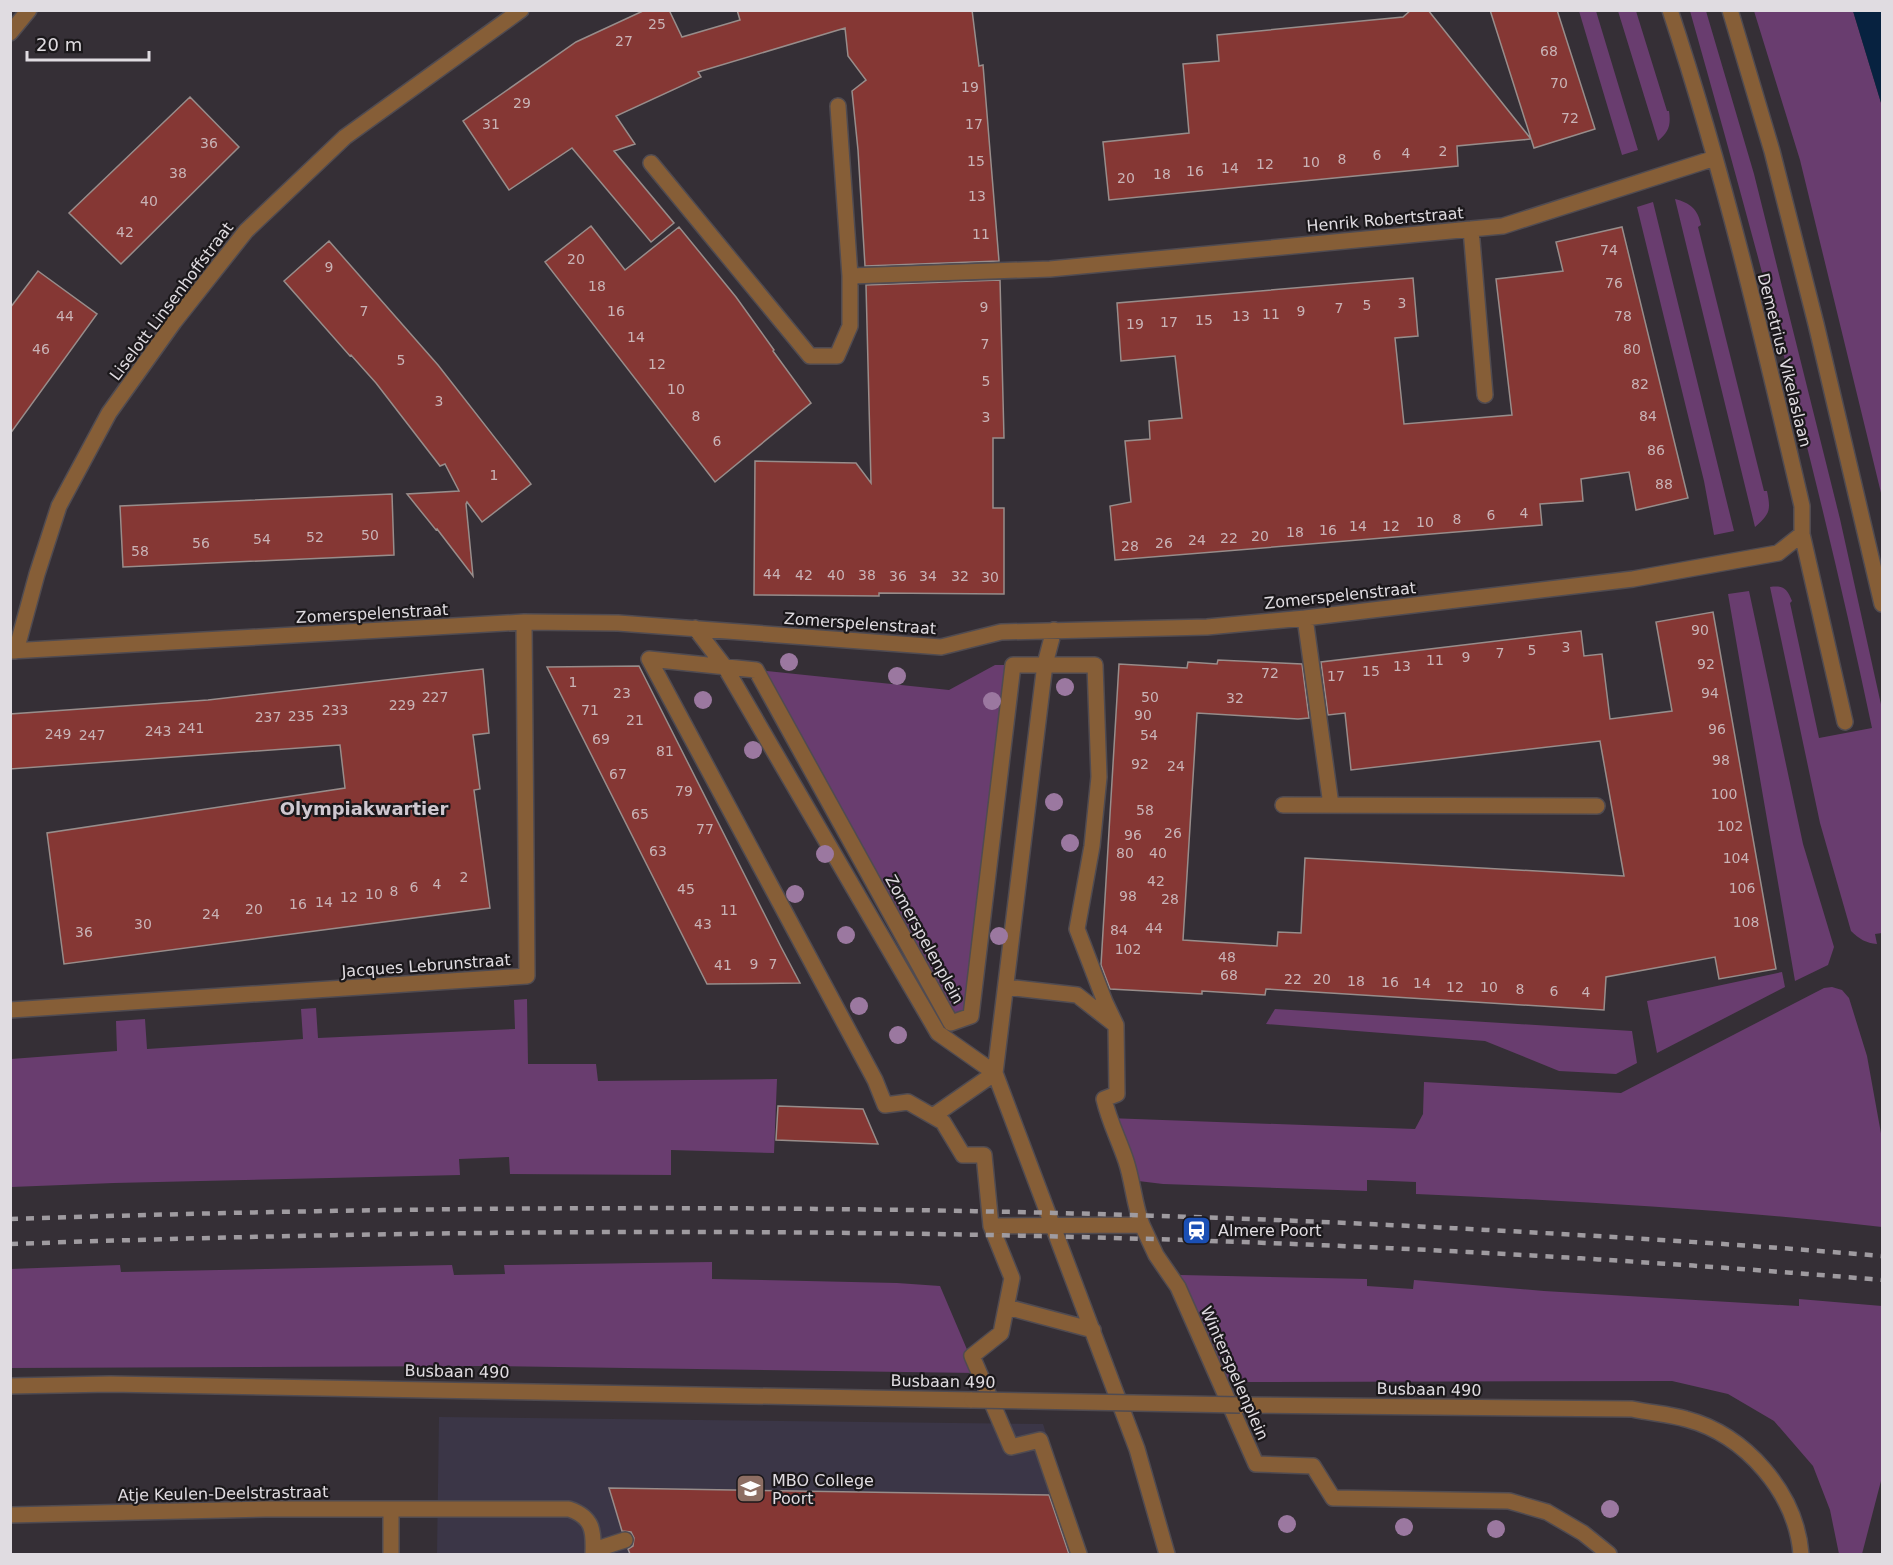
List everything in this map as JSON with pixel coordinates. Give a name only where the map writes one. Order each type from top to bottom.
[{"type":"street","points":[[10,33],[29,10]]},
{"type":"street","name":"Liselott Linsenhoffstraat","points":[[13,651],[59,506],[109,413],[181,313],[246,231],[345,137],[521,10]]},
{"type":"street","name":"Demetrius Vikelaslaan","points":[[1670,10],[1715,158],[1766,348],[1802,506],[1802,534],[1845,722]]},
{"type":"street","points":[[1730,10],[1781,186],[1882,604]]},
{"type":"street","points":[[651,163],[810,357],[837,356],[850,326],[850,276],[838,106]]},
{"type":"street","name":"Henrik Robertstraat","points":[[850,276],[1050,268],[1503,226],[1715,158]]},
{"type":"street","points":[[1471,229],[1485,395]]},
{"type":"street","name":"Zomerspelenstraat","points":[[13,651],[524,622],[618,622],[941,647],[1001,632],[1207,627],[1305,618],[1633,579],[1778,553],[1802,534]]},
{"type":"street","points":[[1305,618],[1331,805]]},
{"type":"street","name":"Jacques Lebrunstraat","points":[[10,1010],[527,976],[524,622]]},
{"type":"street","name":"Zomerspelenplein","points":[[695,628],[725,667],[938,1033],[995,1073]]},
{"type":"street","points":[[1054,630],[1045,664],[995,1073],[1137,1449],[1167,1554]]},
{"type":"street","name":"Zomerspelenplein","points":[[991,1226],[984,1155],[963,1155],[943,1122],[908,1102],[885,1105],[875,1080],[649,659],[756,670],[951,1023],[971,1016],[1014,665],[1095,665],[1099,777],[1092,846],[1077,930],[1116,1025],[1117,1094],[1104,1099],[1108,1118],[1126,1162],[1134,1202],[1142,1225]]},
{"type":"street","points":[[1283,805],[1597,806]]},
{"type":"street","points":[[1006,987],[1077,995],[1116,1025]]},
{"type":"street","points":[[933,1116],[995,1073]]},
{"type":"street","points":[[1079,1554],[1040,1440],[1011,1447],[972,1356],[1001,1333],[1012,1278],[991,1226],[1142,1225]]},
{"type":"street","name":"Winterspelenplein","points":[[1142,1225],[1156,1255],[1178,1287],[1256,1464],[1313,1466],[1333,1498],[1509,1502],[1547,1512],[1583,1533],[1609,1554]]},
{"type":"street","points":[[1007,1307],[1093,1330]]},
{"type":"street","name":"Busbaan 490","points":[[10,1386],[110,1384],[1240,1405],[1632,1409],[1688,1419],[1724,1435],[1758,1462],[1785,1500],[1799,1536],[1801,1554]]},
{"type":"street","name":"Atje Keulen-Deelstrastraat","points":[[10,1515],[266,1509],[569,1509],[579,1512],[588,1520],[593,1529],[593,1552]]},
{"type":"street","points":[[391,1509],[391,1554]]},
{"type":"street","points":[[593,1552],[625,1540]]},
{"type":"shaded area","points":[[1579,11],[1596,11],[1638,150],[1622,155]]},
{"type":"shaded area","points":[[1618,11],[1636,11],[1667,111],[1669,111],[1668,128],[1658,141]]},
{"type":"shaded area","points":[[1690,11],[1706,11],[1754,174],[1840,519],[1882,709],[1882,933],[1875,934],[1877,944],[1863,940],[1851,931],[1820,823],[1770,587],[1784,589],[1792,601],[1790,603],[1819,738],[1872,728],[1810,457],[1740,189]]},
{"type":"shaded area","points":[[1754,11],[1853,11],[1882,106],[1882,497],[1800,160]]},
{"type":"shaded area","points":[[1675,199],[1693,207],[1700,219],[1701,225],[1698,227],[1764,491],[1767,491],[1768,511],[1764,519],[1755,527]]},
{"type":"shaded area","points":[[1653,202],[1734,531],[1714,535],[1704,481],[1637,207]]},
{"type":"shaded area","points":[[1749,591],[1803,844],[1834,947],[1828,965],[1795,981],[1728,594]]},
{"type":"shaded area","points":[[995,665],[1013,665],[971,1016],[951,1023],[756,670],[949,690]]},
{"type":"shaded area","points":[[1782,972],[1785,987],[1657,1053],[1647,1001]]},
{"type":"shaded area","points":[[1832,987],[1842,990],[1849,998],[1867,1056],[1882,1139],[1882,1227],[1708,1210],[1416,1194],[1416,1182],[1367,1180],[1367,1191],[1163,1184],[1130,1180],[1108,1118],[1415,1129],[1423,1114],[1424,1082],[1621,1093],[1824,988]]},
{"type":"shaded area","points":[[527,999],[528,1064],[596,1064],[598,1081],[777,1079],[774,1153],[671,1150],[671,1175],[510,1174],[509,1157],[459,1159],[460,1175],[11,1187],[11,1059],[117,1051],[116,1021],[145,1019],[147,1049],[303,1039],[301,1009],[316,1008],[318,1038],[515,1029],[514,1000]]},
{"type":"shaded area","points":[[1275,1009],[1632,1031],[1637,1063],[1616,1074],[1559,1071],[1485,1041],[1266,1024]]},
{"type":"shaded area","points":[[712,1262],[712,1279],[940,1286],[977,1373],[484,1366],[11,1368],[10,1269],[120,1265],[121,1272],[452,1265],[454,1275],[505,1274],[504,1265]]},
{"type":"shaded area","points":[[1171,1276],[1367,1279],[1367,1286],[1413,1289],[1414,1280],[1544,1291],[1799,1306],[1799,1299],[1882,1306],[1882,1477],[1862,1554],[1839,1554],[1830,1510],[1813,1466],[1774,1421],[1728,1394],[1672,1381],[1219,1382]]},
{"type":"shaded area","name":"MBO College Poort","points":[[439,1417],[1043,1424],[1086,1554],[437,1554]]},
{"type":"water","points":[[1853,11],[1882,11],[1882,106]]},
{"type":"building","points":[[645,10],[669,10],[682,37],[740,20],[737,10],[972,10],[979,66],[983,65],[999,261],[865,266],[852,91],[866,80],[848,56],[845,28],[698,72],[701,77],[616,116],[635,144],[614,151],[674,223],[651,242],[572,148],[509,190],[463,121],[576,42]]},
{"type":"building","points":[[1411,10],[1428,10],[1531,139],[1457,146],[1458,166],[1109,200],[1103,142],[1189,133],[1183,64],[1219,61],[1217,35],[1403,17]]},
{"type":"building","points":[[1490,10],[1557,10],[1595,129],[1534,148]]},
{"type":"building","points":[[190,97],[239,147],[121,264],[69,213]]},
{"type":"building","points":[[591,226],[625,270],[679,227],[736,297],[811,403],[715,482],[545,262]]},
{"type":"building","points":[[1622,227],[1688,498],[1636,510],[1629,472],[1581,479],[1583,501],[1540,504],[1542,525],[1115,560],[1110,506],[1131,502],[1125,441],[1150,439],[1149,421],[1182,418],[1175,356],[1121,361],[1117,303],[1413,278],[1418,336],[1395,338],[1404,424],[1512,415],[1496,279],[1563,271],[1556,242]]},
{"type":"building","points":[[329,241],[438,365],[531,484],[482,522],[467,502],[473,576],[407,494],[459,491],[445,464],[440,466],[376,383],[284,281]]},
{"type":"building","points":[[38,271],[97,314],[10,434],[10,308]]},
{"type":"building","points":[[1000,280],[1004,438],[993,438],[993,508],[1004,508],[1004,594],[754,595],[755,461],[856,463],[871,483],[866,285]]},
{"type":"building","points":[[392,494],[394,555],[123,567],[120,506]]},
{"type":"building","points":[[1713,612],[1776,969],[1719,979],[1715,957],[1606,977],[1604,1010],[1266,989],[1265,995],[1110,989],[1101,965],[1119,664],[1187,668],[1188,662],[1217,664],[1218,660],[1302,664],[1309,718],[1197,713],[1183,940],[1277,946],[1278,932],[1301,933],[1305,858],[1624,876],[1600,741],[1351,770],[1345,713],[1328,715],[1321,662],[1581,631],[1584,656],[1602,654],[1610,719],[1672,711],[1656,622]]},
{"type":"building","points":[[639,666],[800,983],[707,984],[547,667]]},
{"type":"building","points":[[483,669],[489,733],[473,735],[480,789],[474,790],[490,908],[64,964],[47,833],[345,788],[340,745],[10,769],[10,714],[208,700]]},
{"type":"building","points":[[778,1106],[863,1109],[878,1144],[776,1140]]},
{"type":"building","points":[[609,1488],[1049,1495],[1069,1554],[630,1554],[628,1549],[633,1546],[634,1538],[631,1532],[622,1531]]},
{"type":"railway","points":[[10,1219],[565,1208],[934,1210],[1303,1221],[1636,1238],[1882,1256]]},
{"type":"railway","points":[[10,1244],[479,1233],[947,1234],[1415,1249],[1882,1280]]},
{"type":"place","name":"Almere Poort","points":[[1197,1230]]},
{"type":"place","name":"MBO College Poort","points":[[751,1489]]},
{"type":"district","name":"Olympiakwartier","points":[[364,809]]}]
